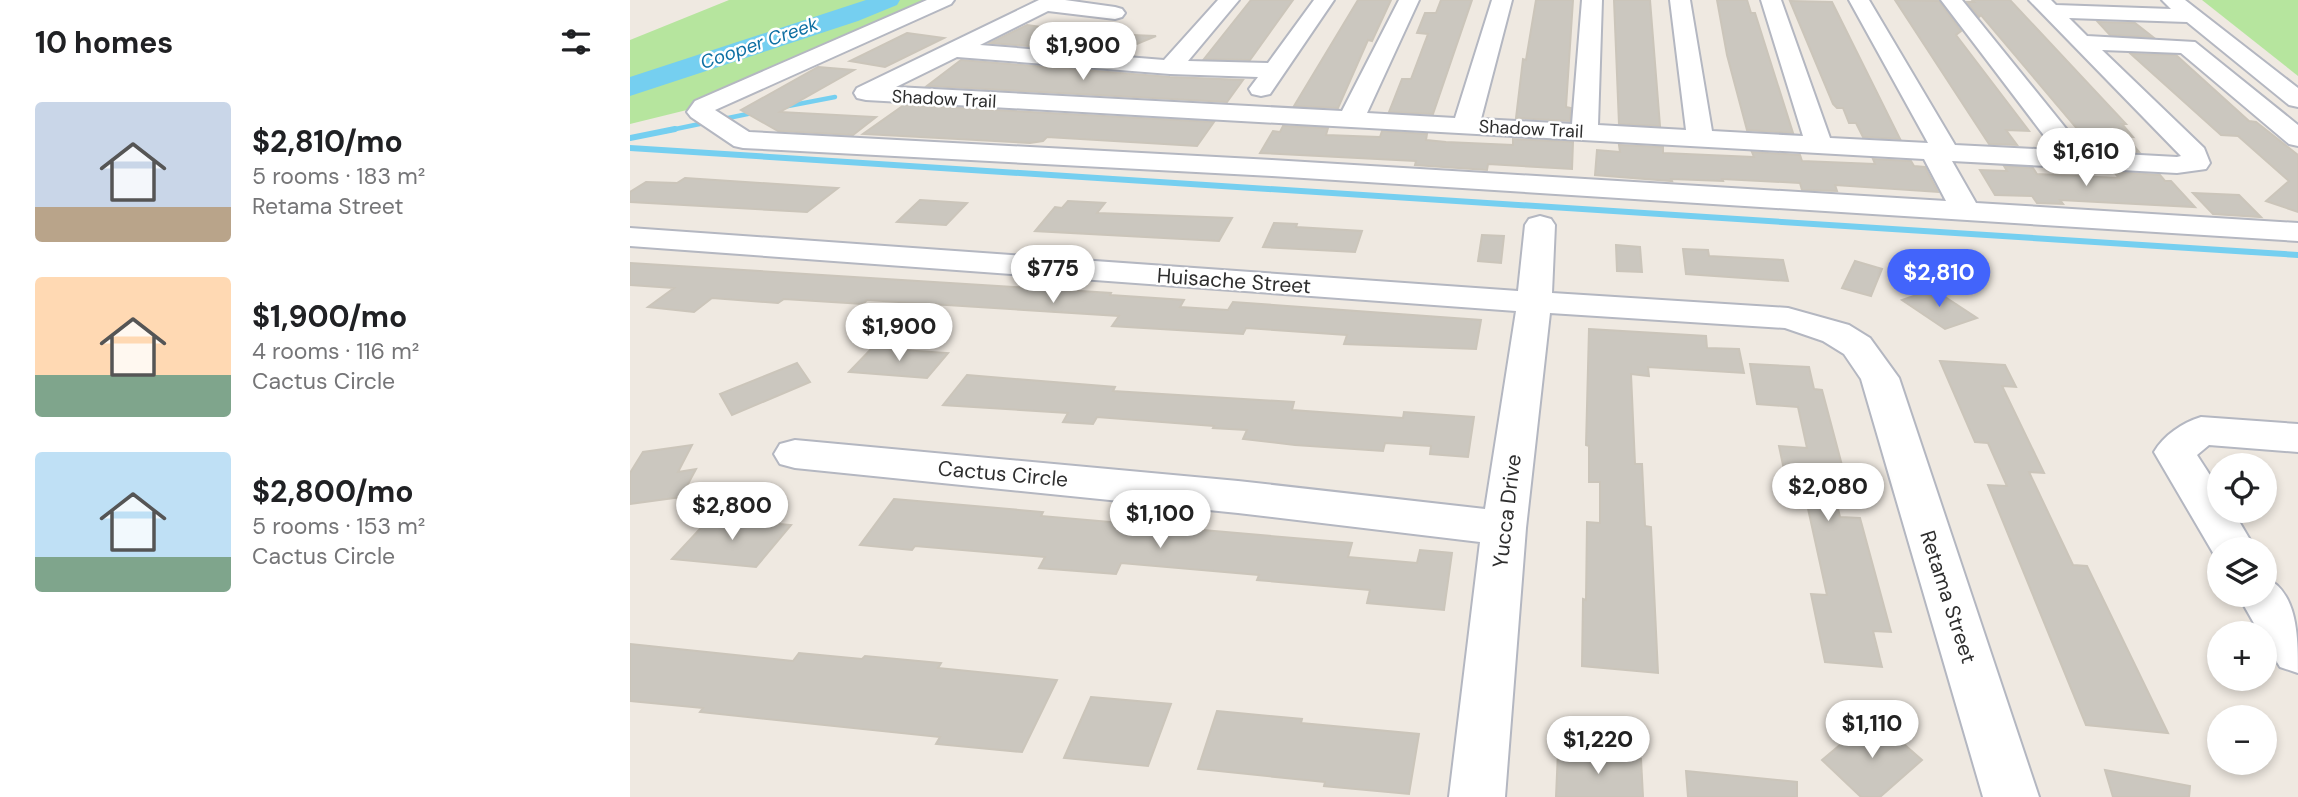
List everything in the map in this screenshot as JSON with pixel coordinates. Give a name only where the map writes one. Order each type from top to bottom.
[{"type":"street","points":[[944,0],[704,106],[700,112],[743,140],[1215,134],[1966,212],[2298,232]]},
{"type":"street","points":[[1170,66],[1230,0]]},
{"type":"street","points":[[1215,134],[1275,70],[1324,0]]},
{"type":"street","points":[[1351,119],[1409,0]]},
{"type":"street","points":[[1466,125],[1502,0]]},
{"type":"street","points":[[1585,132],[1592,0]]},
{"type":"street","points":[[1680,0],[1700,138]]},
{"type":"street","points":[[1771,0],[1819,145]]},
{"type":"street","points":[[1859,0],[1939,152],[1966,212]]},
{"type":"street","points":[[1951,0],[2076,159]]},
{"type":"street","points":[[811,59],[860,76],[902,74],[1050,2],[1115,13]]},
{"type":"street","points":[[2049,10],[2188,13],[2298,100]]},
{"type":"street","points":[[2049,10],[2082,42],[2187,47],[2298,138]]},
{"type":"street","name":"Shadow Trail","points":[[860,76],[1215,134],[1351,119],[2176,165],[2196,163],[2194,154],[2082,42]]},
{"type":"street","points":[[954,50],[1170,66],[1275,70]]},
{"type":"street","name":"Yucca Drive","points":[[1477,797],[1504,528],[1534,303],[1540,225]]},
{"type":"street","name":"Huisache Street","points":[[630,237],[1534,303],[1788,318],[1836,333]]},
{"type":"street","name":"Retama Street","points":[[1836,333],[1857,346],[1880,378],[2011,797]]},
{"type":"street","points":[[2226,537],[2174,452],[2201,431],[2298,438]]},
{"type":"street","name":"Cactus Circle","points":[[795,454],[1237,497],[1504,528]]},
{"type":"street","points":[[2270,607],[2298,652]]},
{"type":"green space","points":[[729,0],[939,0],[695,108],[630,124],[630,40]]},
{"type":"green space","points":[[2202,0],[2298,0],[2298,76]]},
{"type":"building","points":[[1251,0],[1293,0],[1250,60],[1204,59]]},
{"type":"building","points":[[1358,0],[1391,0],[1372,41],[1368,40],[1338,108],[1294,106]]},
{"type":"building","points":[[1441,0],[1472,0],[1433,114],[1389,112],[1402,79],[1411,79],[1428,34],[1417,33],[1425,13],[1436,13]]},
{"type":"building","points":[[1536,0],[1573,0],[1566,107],[1571,108],[1570,121],[1516,118],[1523,59],[1526,60]]},
{"type":"building","points":[[1614,0],[1650,0],[1660,126],[1619,124]]},
{"type":"building","points":[[1717,0],[1747,0],[1751,13],[1755,13],[1793,133],[1747,130],[1727,55]]},
{"type":"building","points":[[1895,0],[1939,1],[1961,31],[1956,35],[2029,131],[2006,130],[2017,145],[1989,144]]},
{"type":"building","points":[[1972,0],[2010,0],[2126,124],[2122,124],[2133,137],[2125,136],[2139,152],[2095,150],[1967,2],[1974,2]]},
{"type":"building","points":[[1790,1],[1832,2],[1900,139],[1863,137],[1856,123],[1849,123],[1843,108],[1837,108],[1833,104]]},
{"type":"building","points":[[2098,22],[2135,23],[2153,37],[2110,35]]},
{"type":"building","points":[[1027,25],[1083,33],[1156,36],[1115,53],[990,43]]},
{"type":"building","points":[[907,33],[944,38],[885,67],[850,61]]},
{"type":"building","points":[[2131,54],[2176,55],[2249,121],[2256,122],[2298,155],[2298,212],[2266,201],[2289,181],[2238,136],[2221,135]]},
{"type":"building","points":[[961,60],[1170,77],[1243,80],[1227,102],[927,86]]},
{"type":"building","points":[[818,67],[854,70],[780,112],[876,117],[853,135],[778,131],[741,110]]},
{"type":"building","points":[[904,105],[1214,122],[1197,146],[1047,137],[1043,141],[1030,143],[863,134]]},
{"type":"building","points":[[1283,126],[1328,128],[1326,135],[1380,137],[1382,131],[1427,134],[1426,140],[1446,142],[1513,145],[1513,139],[1573,142],[1572,169],[1488,164],[1487,170],[1415,165],[1416,161],[1260,153],[1273,131],[1280,132]]},
{"type":"building","points":[[1619,145],[1663,147],[1663,153],[1754,157],[1752,152],[1800,155],[1802,161],[1875,164],[1873,159],[1911,161],[1914,166],[1925,167],[1938,192],[1835,185],[1837,191],[1802,190],[1800,183],[1722,179],[1723,181],[1671,179],[1672,181],[1595,175],[1597,150],[1620,152]]},
{"type":"building","points":[[2004,166],[2033,168],[2037,174],[2119,178],[2114,172],[2160,175],[2165,181],[2171,181],[2195,207],[2060,200],[2063,204],[2037,203],[2032,196],[1995,195],[1980,170],[2007,171]]},
{"type":"building","points":[[685,178],[838,188],[807,212],[630,202],[630,192],[646,182],[677,183]]},
{"type":"building","points":[[2193,193],[2239,195],[2261,217],[2213,214]]},
{"type":"building","points":[[920,200],[967,203],[946,225],[897,222]]},
{"type":"building","points":[[1068,201],[1105,203],[1097,213],[1232,218],[1219,241],[1035,231],[1055,207],[1062,208]]},
{"type":"building","points":[[1274,223],[1362,231],[1355,252],[1263,247]]},
{"type":"building","points":[[1482,235],[1504,236],[1501,263],[1478,261]]},
{"type":"building","points":[[1616,245],[1640,247],[1642,272],[1617,271]]},
{"type":"building","points":[[1683,249],[1708,250],[1709,256],[1783,260],[1788,281],[1686,274]]},
{"type":"building","points":[[1855,261],[1882,269],[1871,296],[1842,288]]},
{"type":"building","points":[[630,263],[1111,293],[1110,295],[1184,300],[1180,307],[1228,310],[1233,302],[1481,320],[1476,349],[1344,344],[1347,335],[1246,328],[1243,334],[1112,326],[1119,316],[867,300],[863,304],[784,299],[778,303],[712,298],[694,312],[648,307],[674,288],[630,285]]},
{"type":"building","points":[[1933,289],[1977,318],[1945,329],[1902,300]]},
{"type":"building","points":[[1589,329],[1706,336],[1707,348],[1739,349],[1744,373],[1648,367],[1649,376],[1631,374],[1635,464],[1642,464],[1645,526],[1651,527],[1658,673],[1582,666],[1587,522],[1600,523],[1600,482],[1589,482],[1589,446],[1586,445]]},
{"type":"building","points":[[872,348],[948,353],[927,378],[849,372]]},
{"type":"building","points":[[1940,361],[2005,365],[2016,387],[2002,386],[2044,473],[2029,472],[2073,565],[2087,566],[2168,733],[2086,725],[1988,485],[2007,486],[1988,443],[1975,442]]},
{"type":"building","points":[[797,363],[810,382],[732,415],[720,394]]},
{"type":"building","points":[[1750,364],[1809,367],[1814,389],[1822,390],[1843,469],[1828,467],[1840,517],[1860,518],[1891,632],[1873,631],[1882,667],[1825,662],[1811,594],[1827,595],[1805,495],[1789,494],[1779,446],[1807,448],[1798,407],[1757,404]]},
{"type":"building","points":[[967,375],[1115,387],[1113,391],[1294,402],[1292,410],[1403,418],[1404,412],[1474,417],[1468,457],[1430,454],[1431,446],[1385,443],[1383,451],[1295,445],[1243,439],[1247,430],[1213,428],[1214,426],[1097,417],[1093,424],[1063,422],[1068,413],[943,405]]},
{"type":"building","points":[[692,445],[678,472],[696,469],[681,497],[630,504],[630,473],[643,452]]},
{"type":"building","points":[[894,499],[1043,512],[1041,516],[1352,543],[1348,557],[1417,563],[1420,550],[1452,553],[1444,610],[1367,603],[1370,590],[1257,580],[1259,575],[1121,563],[1116,574],[1039,568],[1045,557],[915,546],[912,550],[860,545]]},
{"type":"building","points":[[710,518],[791,525],[756,567],[672,559]]},
{"type":"building","points":[[630,644],[793,661],[799,653],[862,659],[865,656],[941,663],[938,668],[1057,680],[1022,752],[936,744],[940,737],[700,712],[703,708],[630,701]]},
{"type":"building","points":[[1091,697],[1171,704],[1148,766],[1064,758]]},
{"type":"building","points":[[1217,711],[1302,719],[1301,723],[1419,734],[1409,794],[1198,769]]},
{"type":"building","points":[[1873,717],[1922,760],[1880,797],[1861,797],[1822,760]]},
{"type":"building","points":[[1558,751],[1641,759],[1643,797],[1556,797]]},
{"type":"building","points":[[2105,770],[2190,786],[2189,797],[2113,797]]},
{"type":"building","points":[[1686,771],[1797,782],[1797,797],[1688,797]]},
{"type":"waterway","name":"Cooper Creek","points":[[630,87],[849,16],[888,0]]},
{"type":"waterway","points":[[783,107],[835,97]]},
{"type":"waterway","points":[[666,131],[757,112]]},
{"type":"waterway","points":[[630,138],[675,129]]},
{"type":"waterway","points":[[630,148],[2298,255]]}]
